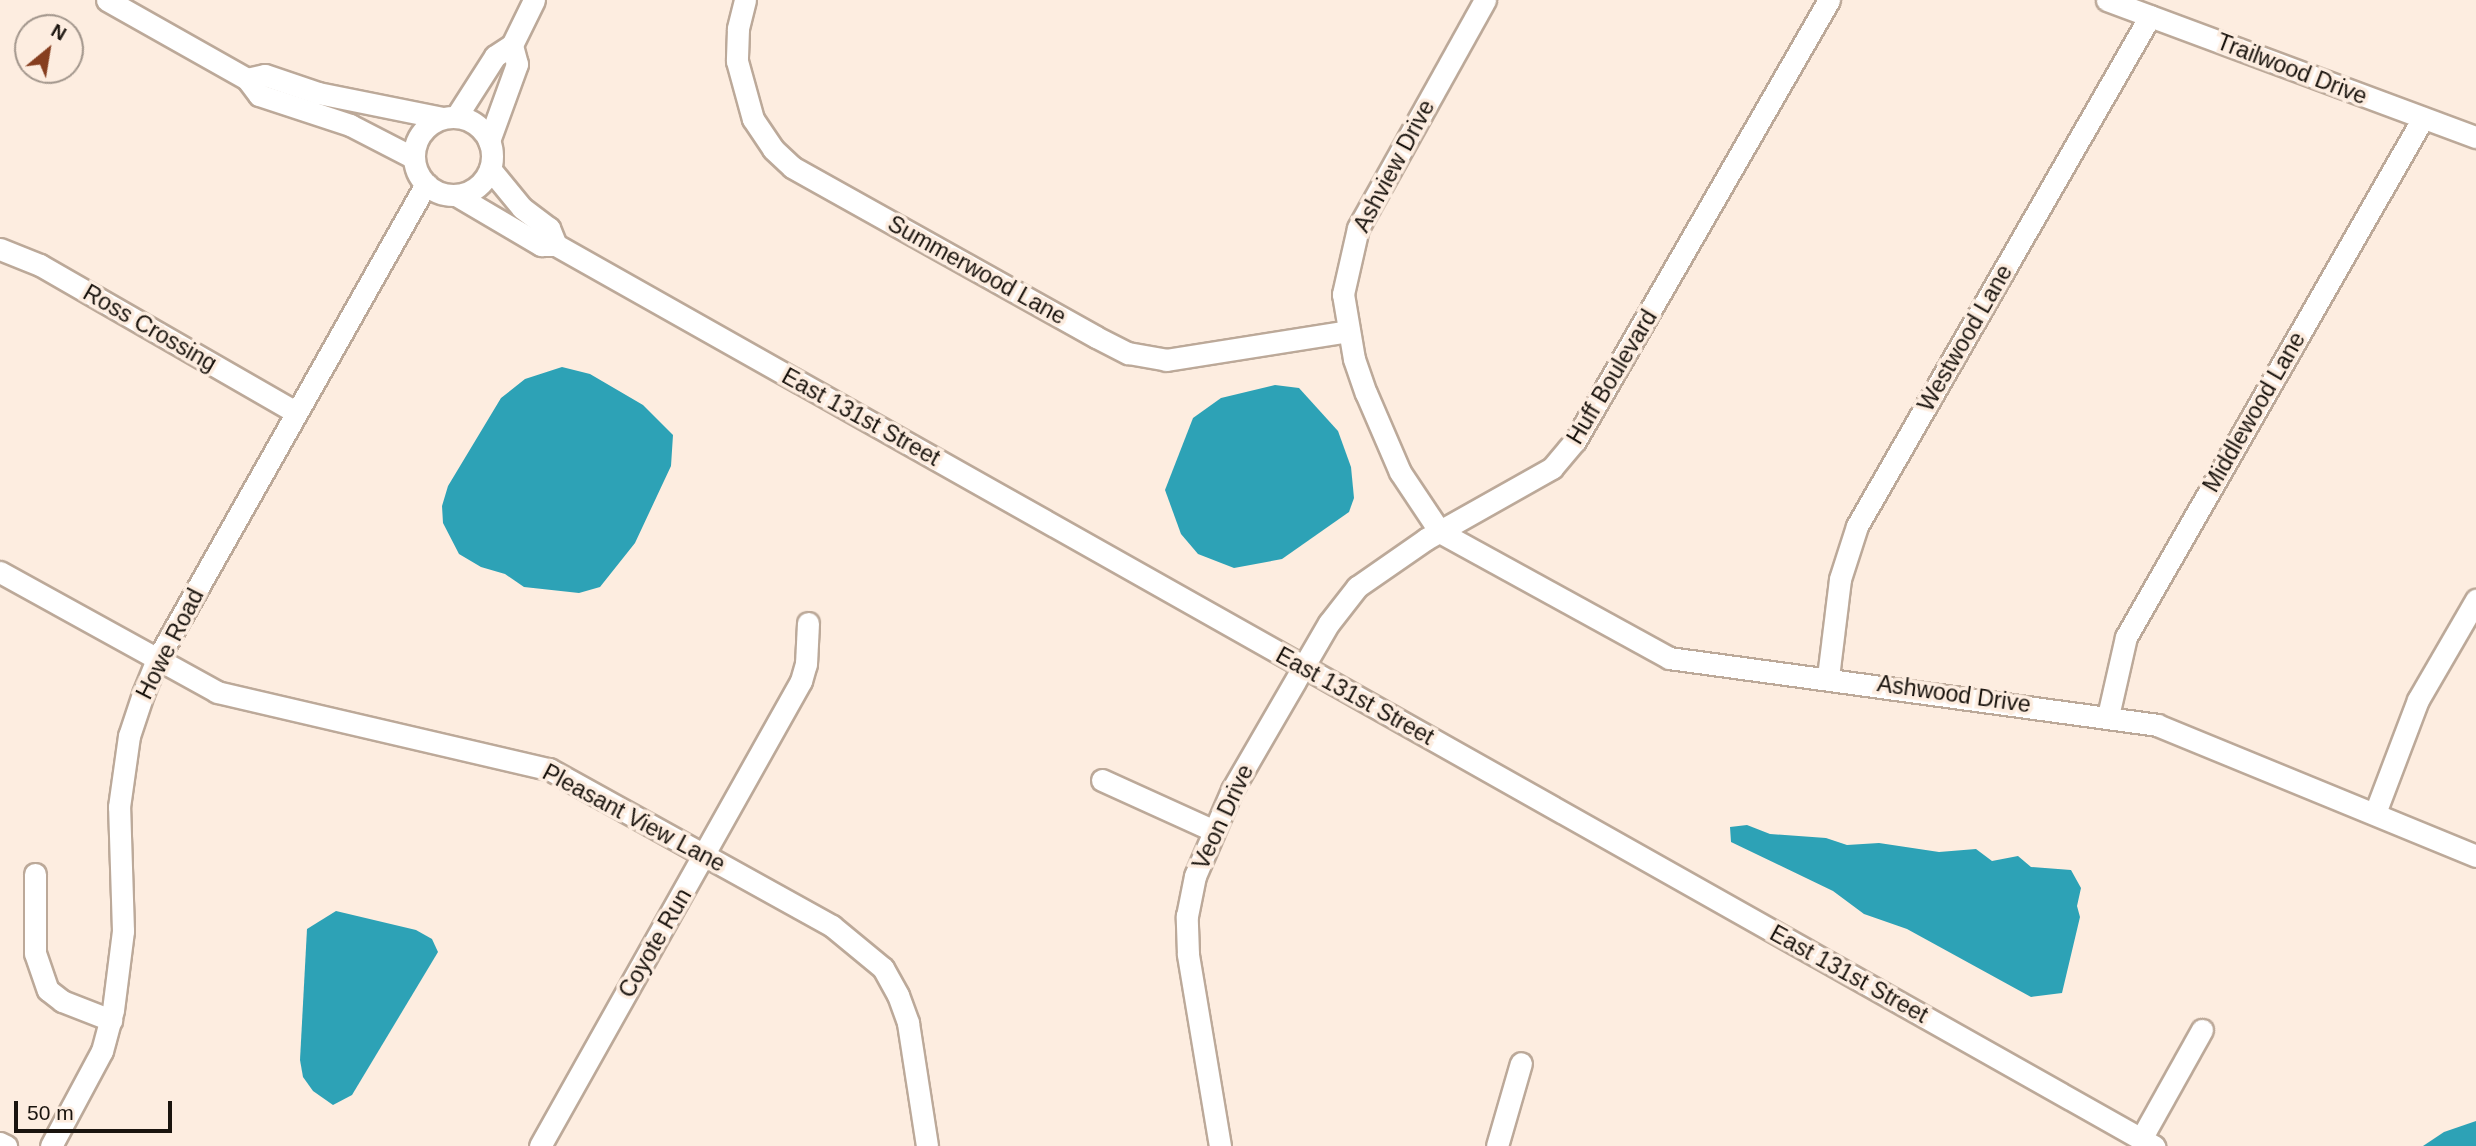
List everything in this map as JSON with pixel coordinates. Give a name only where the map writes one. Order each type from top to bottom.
[{"type":"street","points":[[107,0],[247,79],[259,96],[350,125],[414,158],[426,184],[456,195],[477,187],[490,169],[489,141],[517,64],[512,45]]},
{"type":"street","points":[[414,158],[421,133],[449,117],[495,56],[512,45],[534,0]]},
{"type":"street","name":"Summerwood Lane","points":[[745,0],[738,29],[737,61],[752,119],[773,149],[792,167],[1096,337],[1128,353],[1166,360],[1349,331]]},
{"type":"street","name":"Ashview Drive","points":[[1440,532],[1401,472],[1366,393],[1349,331],[1343,294],[1358,228],[1485,0]]},
{"type":"street","name":"Huff Boulevard","points":[[1304,667],[1329,623],[1357,587],[1440,532],[1552,468],[1575,441],[1829,0]]},
{"type":"street","name":"Trailwood Drive","points":[[2107,0],[2476,138]]},
{"type":"street","name":"Westwood Lane","points":[[1828,677],[1840,579],[1857,526],[2150,16]]},
{"type":"street","points":[[247,79],[265,75],[318,93],[449,117],[480,127],[489,141]]},
{"type":"street","name":"Middlewood Lane","points":[[2108,716],[2126,637],[2423,118]]},
{"type":"street","name":"East 131st Street","points":[[490,169],[522,208],[550,228],[556,245]]},
{"type":"street","name":"Howe Road","points":[[51,1146],[102,1051],[111,1020],[120,975],[122,931],[119,831],[122,771],[129,736],[157,660],[426,184]]},
{"type":"street","name":"East 131st Street","points":[[456,195],[541,245],[556,245],[2147,1142]]},
{"type":"street","name":"Ross Crossing","points":[[0,249],[40,265],[296,412]]},
{"type":"street","name":"Ashwood Drive","points":[[1440,532],[1648,651],[1706,666],[1828,677],[2108,716],[2189,735],[2476,856]]},
{"type":"street","name":"Pleasant View Lane","points":[[0,572],[205,687],[235,697],[549,769],[832,926],[883,968],[908,1023],[928,1146]]},
{"type":"street","points":[[2375,813],[2418,700],[2476,600]]},
{"type":"street","name":"Coyote Run","points":[[540,1146],[801,681],[806,664],[808,623]]},
{"type":"street","name":"Veon Drive","points":[[1220,1146],[1187,934],[1192,887],[1212,830],[1304,667]]},
{"type":"street","points":[[1102,780],[1212,830]]},
{"type":"street","points":[[35,874],[35,953],[48,990],[62,1001],[111,1020]]},
{"type":"street","points":[[2147,1142],[2202,1030]]},
{"type":"street","points":[[1497,1146],[1521,1063]]},
{"type":"street","points":[[0,1143],[6,1146]]},
{"type":"water","points":[[562,367],[590,374],[643,405],[673,435],[671,466],[635,543],[600,587],[579,593],[524,587],[505,574],[481,567],[459,554],[443,523],[442,506],[448,486],[501,398],[525,379]]},
{"type":"water","points":[[1275,385],[1299,388],[1338,431],[1351,467],[1354,498],[1349,512],[1282,559],[1234,568],[1198,554],[1181,534],[1165,490],[1193,418],[1221,398]]},
{"type":"water","points":[[1747,825],[1770,834],[1826,838],[1847,845],[1879,843],[1939,852],[1976,849],[1992,861],[2018,856],[2031,867],[2071,870],[2081,888],[2077,906],[2080,917],[2062,993],[2031,997],[1907,929],[1864,914],[1833,891],[1731,842],[1730,827]]},
{"type":"water","points":[[336,911],[416,930],[432,939],[438,952],[352,1095],[333,1105],[313,1091],[303,1077],[300,1060],[307,929]]},
{"type":"water","points":[[2476,1121],[2476,1146],[2423,1146],[2444,1132]]}]
